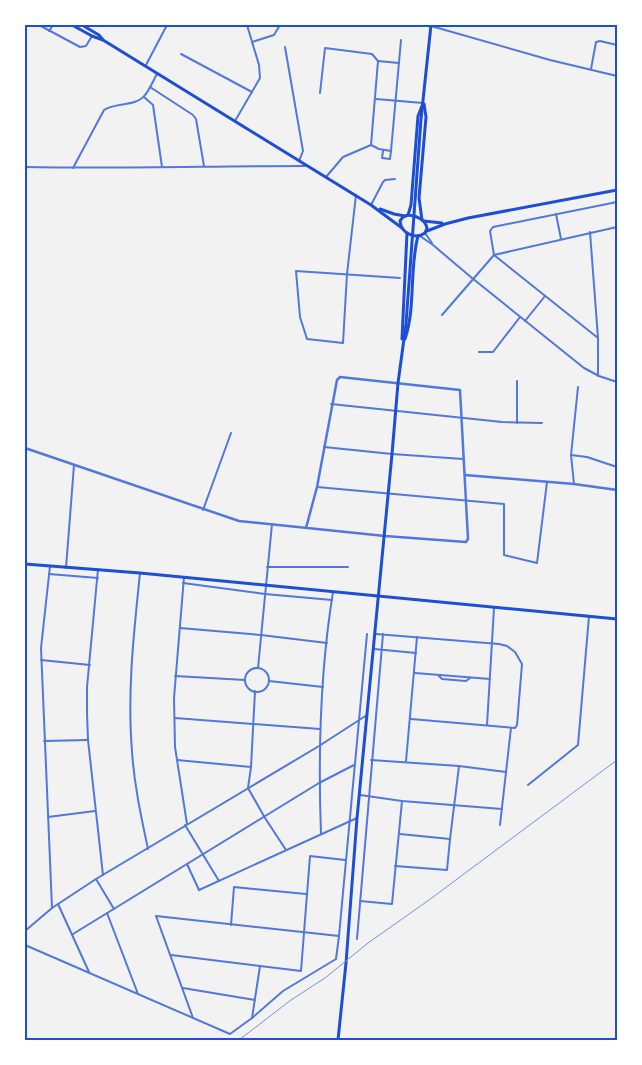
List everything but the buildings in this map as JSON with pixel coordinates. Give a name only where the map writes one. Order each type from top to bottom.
[{"type":"main road","points":[[72,25],[103,40],[371,204],[407,233],[419,236],[445,224],[617,190]]},
{"type":"main road","points":[[82,25],[99,35],[103,40]]},
{"type":"main road","points":[[338,1040],[398,383],[406,324],[421,119],[431,26]]},
{"type":"main road","points":[[402,228],[400,221],[407,215],[412,202],[419,112],[423,103]]},
{"type":"main road","points":[[423,103],[426,117],[419,198],[423,220],[427,226],[426,232]]},
{"type":"main road","points":[[376,208],[394,214],[407,215],[445,224]]},
{"type":"main road","points":[[404,344],[402,325],[407,233]]},
{"type":"main road","points":[[404,344],[409,325],[415,256],[419,236]]},
{"type":"main road","points":[[25,564],[98,569],[617,619]]},
{"type":"street","points":[[39,25],[81,48],[86,46],[92,36]]},
{"type":"street","points":[[49,31],[52,25]]},
{"type":"street","points":[[145,66],[167,25]]},
{"type":"street","points":[[235,121],[260,78],[259,65],[247,25]]},
{"type":"street","points":[[252,42],[274,35],[280,25]]},
{"type":"street","points":[[431,26],[550,60],[617,76]]},
{"type":"street","points":[[384,150],[382,158],[390,159],[401,40]]},
{"type":"street","points":[[591,69],[596,42],[600,41],[617,45]]},
{"type":"street","points":[[285,47],[303,151],[299,161]]},
{"type":"street","points":[[320,93],[325,48],[372,54],[378,61],[399,63]]},
{"type":"street","points":[[181,54],[252,92]]},
{"type":"street","points":[[371,144],[378,61]]},
{"type":"street","points":[[73,168],[104,110],[108,107],[134,102],[144,97],[158,74]]},
{"type":"street","points":[[150,87],[193,115],[196,119],[204,166]]},
{"type":"street","points":[[144,97],[153,104],[162,168]]},
{"type":"street","points":[[375,99],[423,103]]},
{"type":"street","points":[[371,144],[379,149],[391,151]]},
{"type":"street","points":[[326,177],[345,156],[371,144]]},
{"type":"street","points":[[25,167],[307,166]]},
{"type":"street","points":[[371,204],[383,182],[395,179]]},
{"type":"street","points":[[356,195],[347,274],[343,343],[307,339],[300,318],[296,271],[347,274],[400,278]]},
{"type":"street","points":[[598,338],[494,254],[490,231],[493,227],[617,202]]},
{"type":"street","points":[[556,214],[561,239]]},
{"type":"street","points":[[442,315],[494,254],[617,227]]},
{"type":"street","points":[[426,232],[434,245]]},
{"type":"street","points":[[590,232],[598,338],[598,376]]},
{"type":"street","points":[[419,236],[434,245],[584,368],[598,376],[617,382]]},
{"type":"street","points":[[525,321],[545,296]]},
{"type":"street","points":[[479,352],[493,352],[520,317]]},
{"type":"street","points":[[25,448],[239,521],[272,524],[306,528],[385,536],[466,542],[468,538],[460,390],[340,377],[335,384],[316,487],[306,528]]},
{"type":"street","points":[[517,381],[517,423]]},
{"type":"street","points":[[574,484],[571,455],[578,387]]},
{"type":"street","points":[[331,404],[517,423],[542,423]]},
{"type":"street","points":[[203,510],[231,433]]},
{"type":"street","points":[[324,447],[464,459]]},
{"type":"street","points":[[571,455],[617,467]]},
{"type":"street","points":[[66,568],[74,465]]},
{"type":"street","points":[[465,475],[574,484],[617,490]]},
{"type":"street","points":[[316,487],[504,504],[504,555],[536,563],[547,482]]},
{"type":"street","points":[[258,668],[272,524]]},
{"type":"street","points":[[50,566],[42,628],[41,660],[52,908]]},
{"type":"street","points":[[267,567],[348,567]]},
{"type":"street","points":[[98,569],[87,694],[88,740],[103,875]]},
{"type":"street","points":[[140,573],[132,679],[131,740],[139,809],[148,849]]},
{"type":"street","points":[[49,574],[98,578]]},
{"type":"street","points":[[184,577],[174,676],[177,760],[186,824],[219,881]]},
{"type":"street","points":[[183,583],[265,594],[332,600]]},
{"type":"street","points":[[321,834],[319,746],[333,591]]},
{"type":"street","points":[[487,725],[494,608]]},
{"type":"street","points":[[528,785],[578,745],[590,616]]},
{"type":"street","points":[[180,628],[327,643]]},
{"type":"street","points":[[25,945],[230,1034],[283,992],[336,959],[367,634]]},
{"type":"street","points":[[375,634],[493,643],[507,646],[517,654],[522,664],[517,725],[515,728],[411,719]]},
{"type":"street","points":[[357,939],[383,634]]},
{"type":"street","points":[[406,763],[417,637]]},
{"type":"street","points":[[374,649],[416,653]]},
{"type":"street","points":[[41,660],[90,665]]},
{"type":"street","points":[[258,668],[267,674],[269,681],[264,689],[255,691],[248,687],[245,680],[250,670],[258,668]]},
{"type":"street","points":[[414,673],[490,679]]},
{"type":"street","points":[[174,676],[245,680]]},
{"type":"street","points":[[269,681],[323,687]]},
{"type":"street","points":[[255,691],[248,788],[286,850]]},
{"type":"street","points":[[25,931],[52,908],[96,879],[319,746],[367,715]]},
{"type":"street","points":[[174,718],[320,729]]},
{"type":"street","points":[[500,825],[510,728]]},
{"type":"street","points":[[44,741],[88,740]]},
{"type":"street","points":[[177,760],[251,767]]},
{"type":"street","points":[[371,760],[459,766],[506,772]]},
{"type":"street","points":[[72,934],[265,818],[319,783],[354,765]]},
{"type":"street","points":[[395,866],[447,870],[459,766]]},
{"type":"street","points":[[360,795],[402,801],[502,809]]},
{"type":"street","points":[[360,901],[392,904],[402,801]]},
{"type":"street","points":[[48,817],[96,811]]},
{"type":"street","points":[[187,864],[199,890],[357,818]]},
{"type":"street","points":[[399,834],[450,839]]},
{"type":"street","points":[[170,955],[301,971],[310,856],[345,860]]},
{"type":"street","points":[[96,879],[114,909]]},
{"type":"street","points":[[231,925],[234,887],[306,894]]},
{"type":"street","points":[[58,904],[90,973]]},
{"type":"street","points":[[106,913],[138,994]]},
{"type":"street","points":[[193,1018],[156,916],[339,936]]},
{"type":"street","points":[[252,1018],[260,966]]},
{"type":"street","points":[[183,988],[255,1000]]},
{"type":"railway","points":[[239,1040],[617,760]]}]
